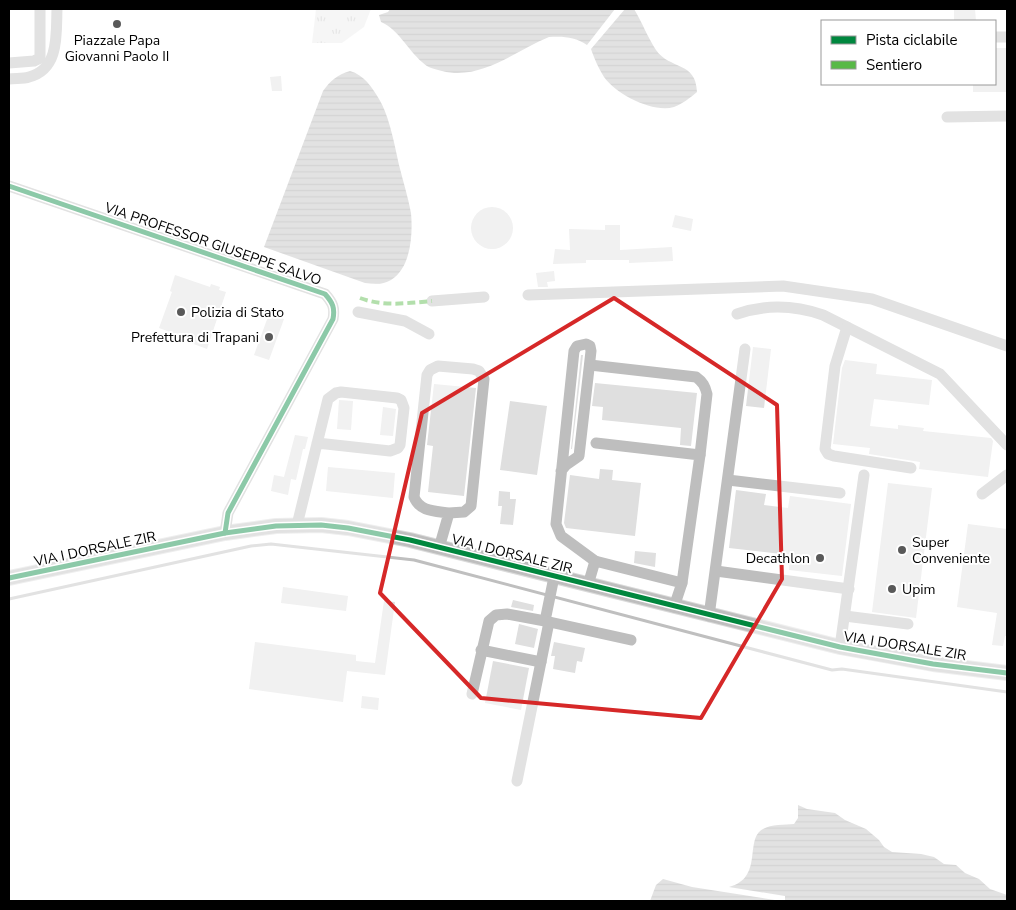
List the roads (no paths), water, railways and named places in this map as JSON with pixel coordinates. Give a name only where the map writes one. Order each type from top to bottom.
[{"type":"main road","name":"VIA I DORSALE ZIR","points":[[9,578],[225,533],[297,525],[348,528],[439,548],[840,647],[932,664],[1007,673]]},
{"type":"street","points":[[9,63],[34,61],[40,58],[40,9]]},
{"type":"street","points":[[9,79],[29,77],[40,72],[48,64],[53,56],[56,45],[57,9]]},
{"type":"street","points":[[947,117],[1007,116]]},
{"type":"street","name":"VIA PROFESSOR GIUSEPPE SALVO","points":[[9,186],[325,294],[332,302],[335,311],[333,319],[228,512],[225,533]]},
{"type":"street","points":[[528,295],[783,286],[802,287],[872,299],[1007,346]]},
{"type":"street","points":[[432,301],[484,297]]},
{"type":"street","points":[[737,314],[765,307],[796,308],[823,315],[940,374],[1007,444]]},
{"type":"street","points":[[847,327],[835,366],[825,449],[828,454],[834,456],[910,468]]},
{"type":"street","points":[[561,471],[566,465],[580,456],[591,351],[590,346],[586,344],[577,346],[574,351],[561,471],[556,524],[561,536],[595,561],[682,583]]},
{"type":"street","points":[[709,616],[746,349]]},
{"type":"street","points":[[590,365],[696,377],[706,386],[707,394],[700,455],[682,583],[674,607]]},
{"type":"street","points":[[438,366],[474,368],[479,371],[484,379],[471,506],[464,512],[449,513],[424,509],[414,497],[427,375],[430,370],[438,366]]},
{"type":"street","points":[[297,525],[317,444],[328,400],[336,393],[341,392],[397,398],[403,404],[400,445],[398,448],[390,451],[317,444]]},
{"type":"street","points":[[596,443],[700,455]]},
{"type":"street","points":[[840,647],[864,475]]},
{"type":"street","points":[[982,494],[1007,475]]},
{"type":"street","points":[[728,480],[840,493]]},
{"type":"street","points":[[439,548],[449,513]]},
{"type":"street","points":[[588,585],[595,561]]},
{"type":"street","points":[[716,571],[849,589]]},
{"type":"street","points":[[517,781],[541,662],[554,576]]},
{"type":"street","points":[[472,694],[489,621],[496,615],[507,614],[631,640]]},
{"type":"street","points":[[845,616],[908,624]]},
{"type":"street","points":[[481,650],[541,662]]},
{"type":"waterway","points":[[358,312],[405,321],[429,334]]},
{"type":"waterway","points":[[9,599],[251,546],[271,544],[414,560],[832,670],[842,669],[1007,692]]},
{"type":"place","name":"Piazzale Papa Giovanni Paolo II","points":[[117,24]]},
{"type":"place","name":"Polizia di Stato","points":[[181,312]]},
{"type":"place","name":"Prefettura di Trapani","points":[[269,337]]},
{"type":"place","name":"Super Conveniente","points":[[902,550]]},
{"type":"place","name":"Decathlon","points":[[820,558]]},
{"type":"place","name":"Upim","points":[[892,589]]}]
